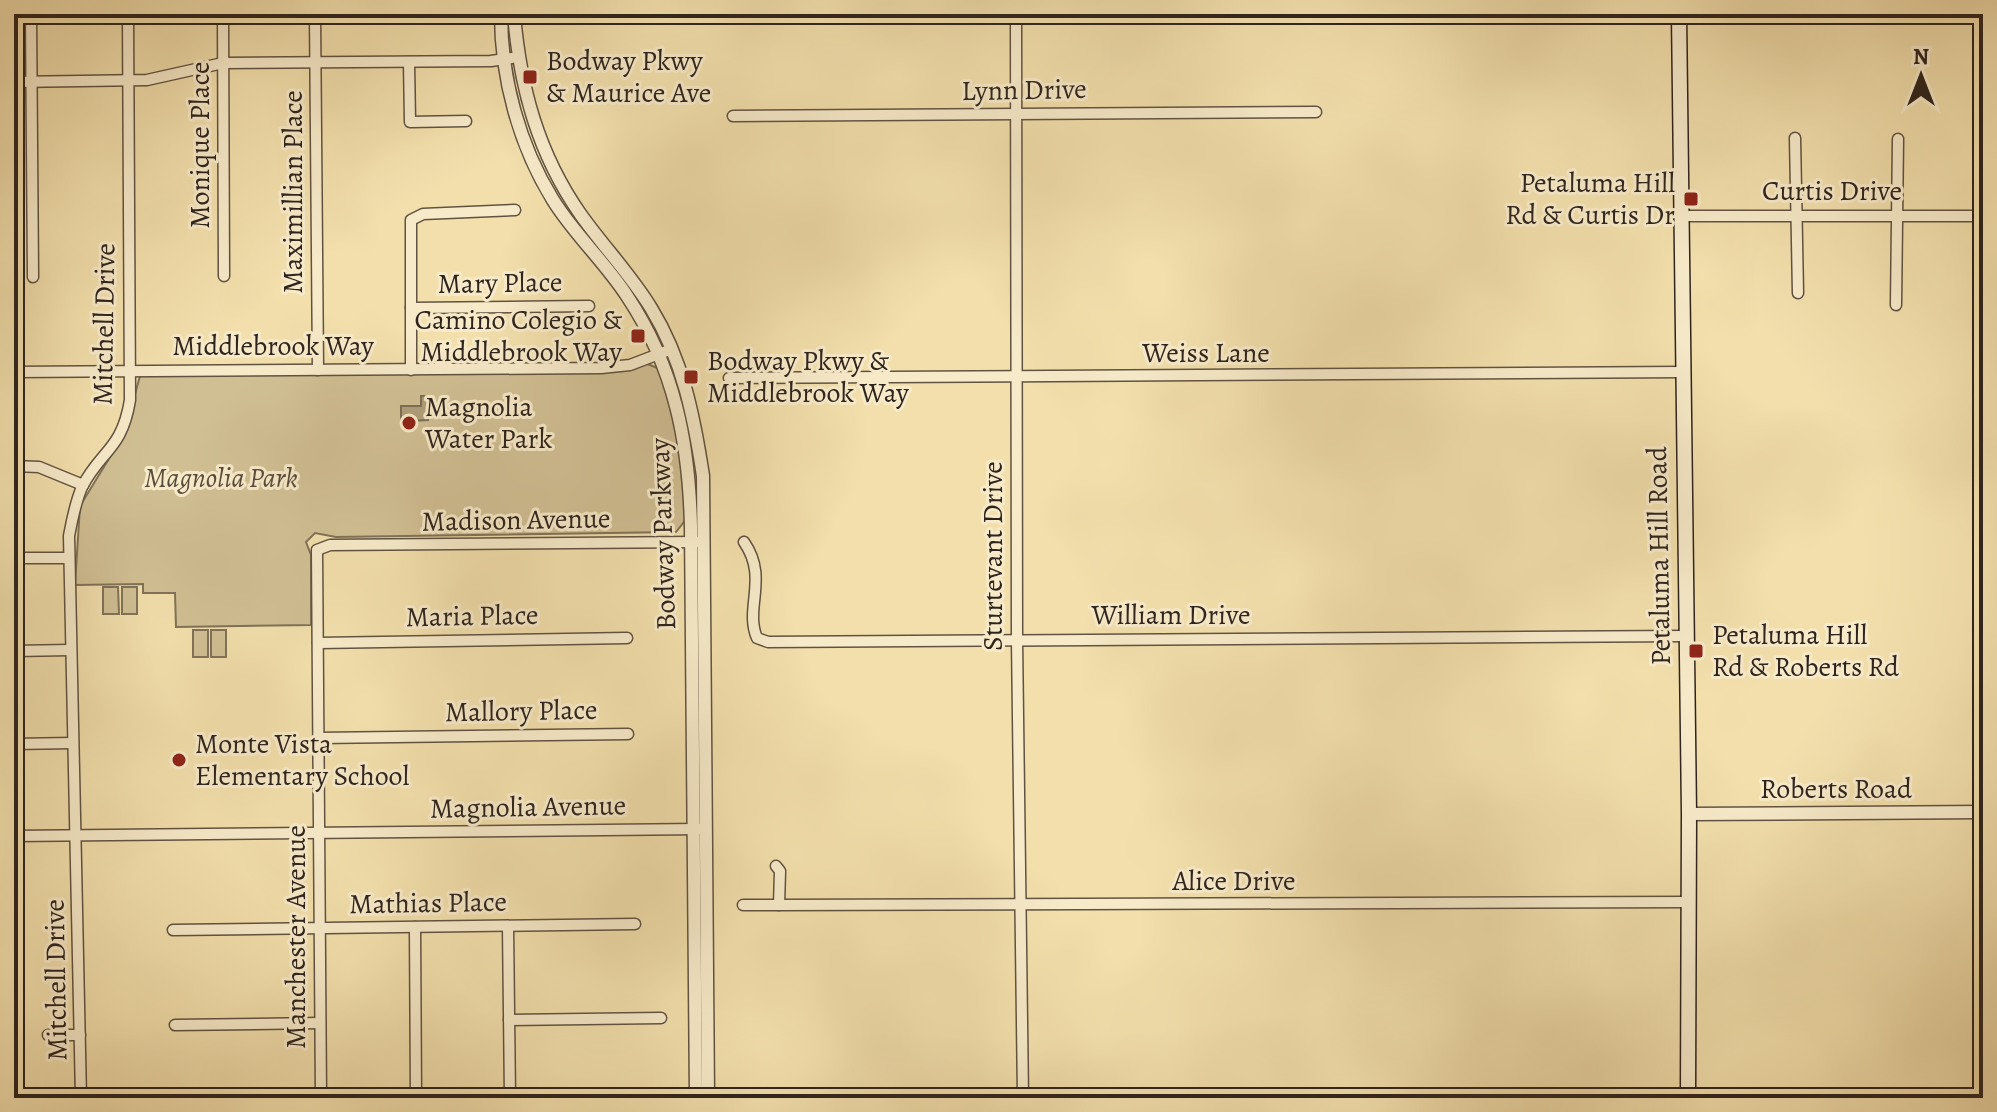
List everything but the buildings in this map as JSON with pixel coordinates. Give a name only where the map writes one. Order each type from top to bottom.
[{"type":"main road","name":"Petaluma Hill Road","points":[[1679,14],[1689,814],[1688,1098]]},
{"type":"street","points":[[31,14],[33,277]]},
{"type":"street","name":"Mitchell Drive","points":[[81,1098],[78,835],[72,743],[69,558],[74,509],[83,485],[111,452],[127,422],[131,371],[128,14]]},
{"type":"street","name":"Monique Place","points":[[223,14],[224,276]]},
{"type":"street","name":"Maximillian Place","points":[[315,14],[318,370]]},
{"type":"street","name":"Bodway Parkway","points":[[501,14],[504,60],[514,110],[529,153],[553,200],[627,296],[658,356],[681,414],[698,542]]},
{"type":"street","name":"Bodway Parkway","points":[[514,14],[518,56],[530,112],[557,177],[650,306],[672,349],[693,412],[703,476],[698,542],[700,829],[696,1098]]},
{"type":"street","name":"Sturtevant Drive","points":[[1016,14],[1017,640],[1023,1098]]},
{"type":"street","points":[[14,82],[128,81],[177,75],[223,63],[504,60],[518,56]]},
{"type":"street","points":[[409,62],[410,122],[466,121]]},
{"type":"street","name":"Lynn Drive","points":[[733,116],[1316,112]]},
{"type":"street","points":[[1795,138],[1798,293]]},
{"type":"street","points":[[1896,305],[1898,139]]},
{"type":"street","points":[[411,370],[411,220],[423,214],[515,210]]},
{"type":"street","name":"Curtis Drive","points":[[1682,216],[1983,216]]},
{"type":"street","name":"Mary Place","points":[[411,308],[589,306]]},
{"type":"street","name":"Middlebrook Way","points":[[14,372],[601,368],[630,365],[672,349]]},
{"type":"street","name":"Weiss Lane","points":[[729,378],[1683,372]]},
{"type":"street","points":[[14,466],[39,467],[83,485]]},
{"type":"street","name":"Madison Avenue","points":[[330,545],[698,542]]},
{"type":"street","name":"William Drive","points":[[744,542],[754,557],[757,592],[754,630],[757,638],[768,642],[1685,636]]},
{"type":"street","name":"Manchester Avenue","points":[[321,1098],[316,555],[323,545],[330,545]]},
{"type":"street","points":[[14,558],[69,558]]},
{"type":"street","name":"Maria Place","points":[[318,643],[627,638]]},
{"type":"street","points":[[14,651],[70,650]]},
{"type":"street","name":"Mallory Place","points":[[319,738],[628,734]]},
{"type":"street","points":[[14,744],[72,743]]},
{"type":"street","name":"Roberts Road","points":[[1689,814],[1983,812]]},
{"type":"street","name":"Bodway Parkway","points":[[700,829],[708,1098]]},
{"type":"street","name":"Magnolia Avenue","points":[[14,836],[700,829]]},
{"type":"street","points":[[776,866],[780,871],[779,905]]},
{"type":"street","name":"Alice Drive","points":[[743,905],[1022,907],[1689,902]]},
{"type":"street","name":"Mathias Place","points":[[173,930],[635,924]]},
{"type":"street","points":[[508,926],[510,1098]]},
{"type":"street","points":[[415,927],[416,1098]]},
{"type":"street","points":[[509,1020],[661,1018]]},
{"type":"street","points":[[175,1025],[320,1023]]},
{"type":"street","points":[[48,1035],[80,1035]]},
{"type":"green space","name":"Magnolia Park","points":[[645,363],[660,369],[681,447],[687,518],[676,532],[336,537],[315,533],[306,542],[311,555],[311,625],[176,627],[175,593],[143,593],[143,584],[75,585],[80,506],[124,434],[140,376]]},
{"type":"green space","points":[[103,587],[118,587],[119,614],[103,614]]},
{"type":"green space","points":[[122,587],[137,587],[137,614],[122,614]]},
{"type":"green space","points":[[193,630],[208,630],[208,657],[193,657]]},
{"type":"green space","points":[[211,630],[226,630],[226,657],[211,657]]},
{"type":"shaded area","points":[[421,396],[427,396],[428,420],[408,421],[407,426],[401,426],[401,406],[421,406]]},
{"type":"place","name":"Bodway Pkwy & Maurice Ave","points":[[530,77]]},
{"type":"place","name":"Petaluma Hill Rd & Curtis Dr","points":[[1691,199]]},
{"type":"place","name":"Camino Colegio & Middlebrook Way","points":[[638,336]]},
{"type":"place","name":"Bodway Pkwy & Middlebrook Way","points":[[691,377]]},
{"type":"place","name":"Magnolia Water Park","points":[[409,423]]},
{"type":"place","name":"Petaluma Hill Rd & Roberts Rd","points":[[1696,651]]},
{"type":"place","name":"Monte Vista Elementary School","points":[[179,760]]}]
